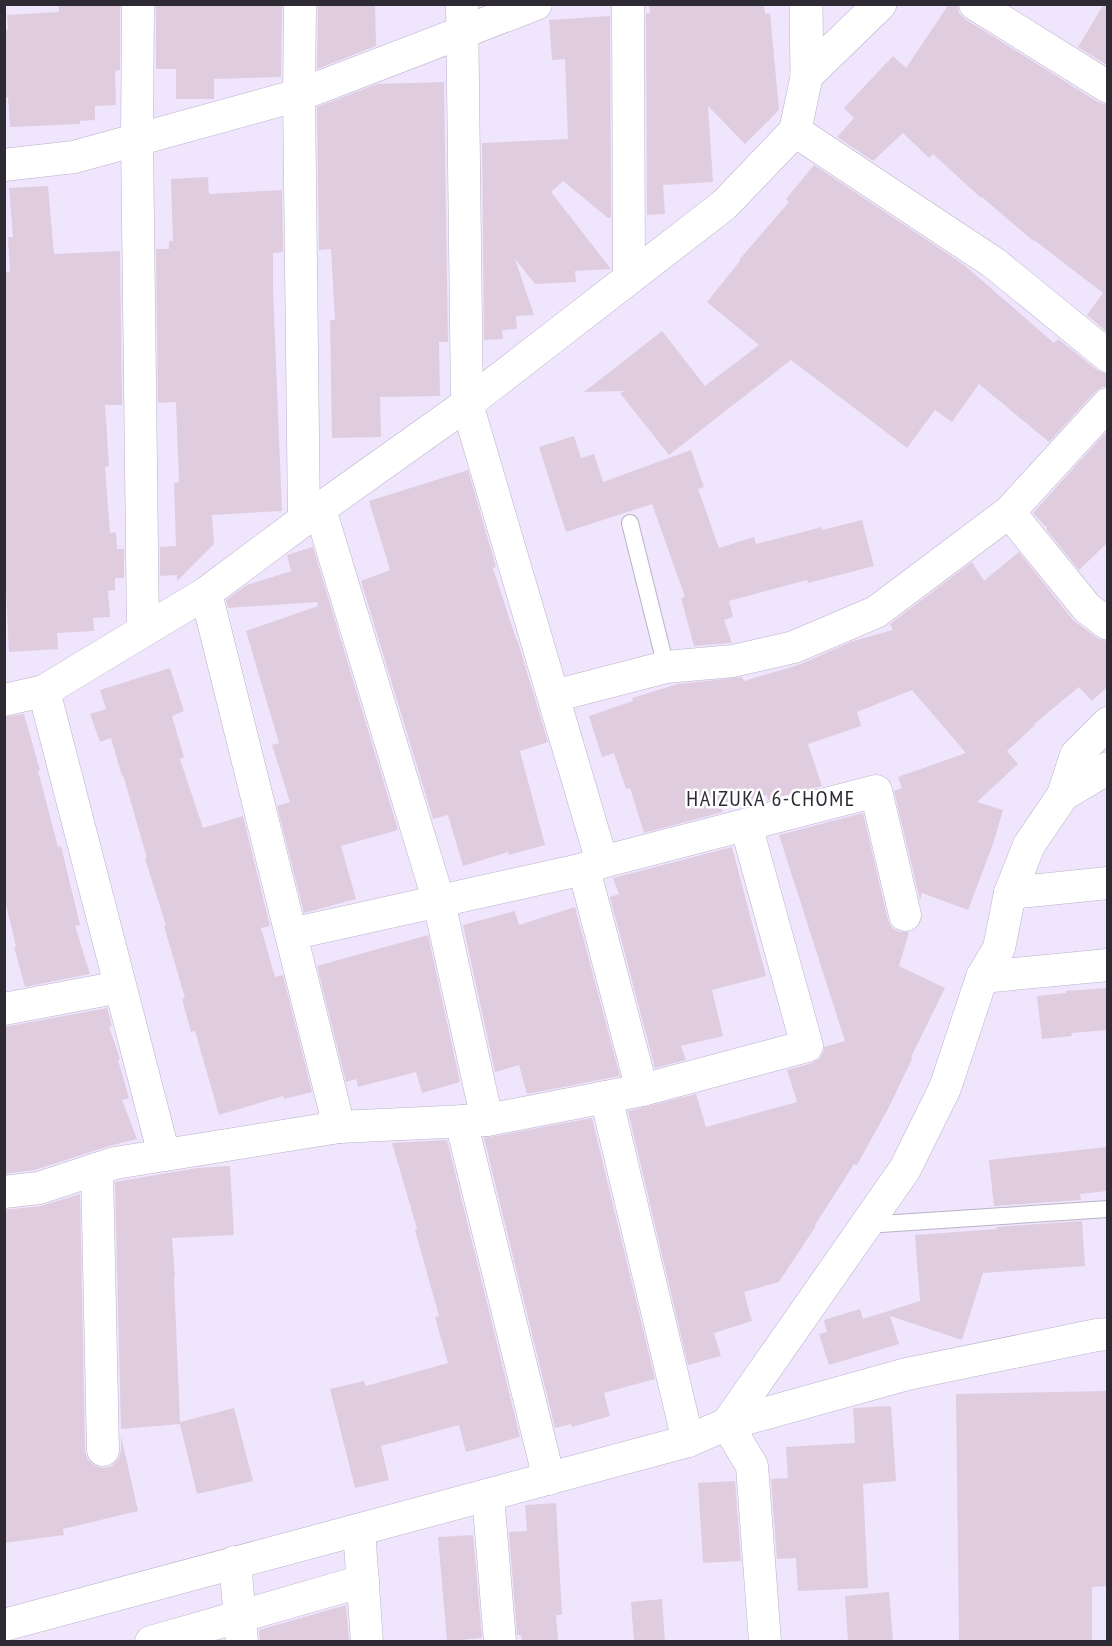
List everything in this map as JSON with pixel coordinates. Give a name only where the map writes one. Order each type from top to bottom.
[{"type":"street","points":[[138,4],[137,139],[143,631]]},
{"type":"street","points":[[300,4],[299,95],[312,515],[439,902],[474,1121],[549,1479]]},
{"type":"street","points":[[4,165],[74,157],[299,95],[462,19],[537,4]]},
{"type":"street","points":[[628,4],[629,278]]},
{"type":"street","points":[[4,700],[44,691],[206,593],[467,404],[724,205],[795,131],[807,75],[806,4]]},
{"type":"street","points":[[807,75],[880,4]]},
{"type":"street","points":[[975,4],[1107,87]]},
{"type":"street","points":[[462,19],[467,404],[554,696],[642,1090]]},
{"type":"street","points":[[795,131],[994,263],[1107,356]]},
{"type":"street","points":[[554,696],[666,667],[733,661],[794,647],[876,612],[1009,512],[1107,404]]},
{"type":"street","points":[[1009,512],[1087,608],[1107,624]]},
{"type":"street","points":[[206,593],[339,1127]]},
{"type":"street","points":[[44,691],[164,1155]]},
{"type":"street","points":[[727,1424],[905,1169],[945,1088],[982,977],[999,948],[1010,893],[1029,845],[1063,795],[1077,755],[1107,723]]},
{"type":"street","points":[[1063,795],[1107,768]]},
{"type":"street","points":[[291,934],[593,866],[876,791],[905,915]]},
{"type":"street","points":[[4,1192],[39,1188],[115,1163],[339,1127],[474,1121],[606,1097],[642,1090],[807,1046],[746,825]]},
{"type":"street","points":[[1010,893],[1107,883]]},
{"type":"street","points":[[982,977],[1107,965]]},
{"type":"street","points":[[4,1009],[120,987]]},
{"type":"street","points":[[606,1097],[688,1441]]},
{"type":"street","points":[[97,1169],[103,1450]]},
{"type":"street","points":[[4,1625],[36,1629],[235,1562],[688,1441],[727,1424],[907,1374],[1107,1334]]},
{"type":"street","points":[[727,1424],[752,1466],[765,1641]]},
{"type":"street","points":[[488,1495],[500,1641]]},
{"type":"street","points":[[359,1530],[367,1641]]},
{"type":"street","points":[[235,1562],[241,1628]]},
{"type":"street","points":[[151,1641],[241,1628],[363,1581]]},
{"type":"lane","points":[[630,523],[666,667]]},
{"type":"lane","points":[[865,1225],[1107,1209]]},
{"type":"building","points":[[59,4],[120,4],[120,70],[115,71],[116,105],[95,106],[95,120],[80,121],[80,124],[10,127],[8,97],[4,98],[4,30],[8,30],[7,15],[59,12]]},
{"type":"building","points":[[156,4],[282,4],[281,77],[214,79],[214,99],[176,99],[176,69],[156,69]]},
{"type":"building","points":[[318,4],[375,4],[376,46],[317,69]]},
{"type":"building","points":[[649,4],[764,4],[765,14],[770,13],[779,110],[745,144],[708,106],[713,182],[663,185],[665,214],[647,215],[646,13],[650,13]]},
{"type":"building","points":[[949,4],[957,4],[959,13],[965,19],[1098,102],[1107,105],[1107,332],[1087,315],[1103,293],[1033,241],[933,154],[929,158],[903,133],[873,161],[837,137],[854,118],[844,108],[893,56],[906,68]]},
{"type":"building","points":[[1104,4],[1107,4],[1107,65],[1078,47]]},
{"type":"building","points":[[610,16],[611,218],[608,218],[563,181],[551,192],[611,269],[575,271],[576,282],[535,284],[515,259],[534,315],[516,316],[517,329],[502,330],[503,339],[484,340],[482,143],[568,139],[565,59],[552,60],[549,20]]},
{"type":"building","points":[[444,82],[448,342],[439,342],[440,396],[380,397],[381,437],[332,438],[330,320],[335,320],[331,249],[319,250],[317,107],[377,84]]},
{"type":"building","points":[[814,165],[963,264],[1054,343],[1058,339],[1097,370],[1107,374],[1107,387],[1102,387],[1095,392],[1049,442],[979,384],[952,422],[935,410],[907,448],[791,360],[669,455],[620,393],[626,391],[584,392],[662,331],[705,386],[759,345],[707,302],[739,260],[789,202],[786,199]]},
{"type":"building","points":[[208,177],[209,194],[282,190],[283,252],[273,253],[273,289],[282,511],[212,515],[214,544],[177,581],[177,575],[160,576],[160,547],[176,546],[174,483],[179,482],[176,402],[158,403],[156,249],[169,249],[169,241],[173,241],[171,179]]},
{"type":"building","points":[[48,186],[54,254],[120,251],[122,405],[105,405],[109,466],[105,467],[110,533],[116,532],[117,549],[124,549],[124,578],[115,578],[115,590],[108,591],[110,617],[93,618],[94,631],[57,633],[58,649],[9,652],[4,549],[4,272],[10,272],[8,237],[13,237],[9,188]]},
{"type":"building","points":[[1107,431],[1107,543],[1079,570],[1033,513]]},
{"type":"building","points":[[574,436],[581,458],[594,454],[603,482],[691,450],[704,487],[698,489],[719,548],[754,537],[756,544],[822,527],[822,530],[862,520],[874,566],[808,583],[807,580],[729,601],[733,617],[724,620],[732,643],[694,646],[681,598],[685,597],[652,504],[566,532],[539,447]]},
{"type":"building","points":[[468,470],[496,567],[493,568],[548,742],[520,751],[545,845],[509,855],[508,852],[463,866],[448,815],[433,819],[361,581],[390,570],[369,501]]},
{"type":"building","points":[[313,547],[398,830],[341,846],[356,899],[304,913],[277,806],[290,802],[272,745],[279,743],[246,631],[318,606],[317,602],[228,608],[226,600],[247,585],[291,571],[287,555]]},
{"type":"building","points":[[1019,552],[1073,620],[1097,638],[1107,642],[1107,687],[1092,701],[1079,687],[1034,724],[1007,751],[1018,764],[977,802],[1003,810],[968,910],[922,893],[920,900],[894,791],[902,788],[898,777],[966,753],[912,690],[857,712],[861,726],[808,744],[822,786],[768,800],[767,795],[721,808],[723,812],[644,833],[630,788],[626,789],[614,753],[602,757],[589,716],[633,701],[632,698],[678,684],[742,677],[744,681],[801,664],[853,641],[893,630],[890,624],[972,562],[984,581]]},
{"type":"building","points":[[170,668],[184,711],[172,716],[184,757],[180,759],[203,828],[243,816],[270,926],[261,928],[275,977],[283,975],[312,1092],[284,1099],[283,1096],[219,1115],[195,1031],[191,1032],[182,999],[185,998],[164,926],[166,925],[145,859],[147,858],[123,775],[111,738],[100,742],[90,714],[106,709],[100,690]]},
{"type":"building","points":[[24,714],[58,847],[61,846],[80,925],[75,926],[90,974],[25,987],[4,896],[4,717]]},
{"type":"building","points":[[863,813],[888,920],[892,928],[899,932],[909,932],[899,966],[945,988],[888,1109],[857,1165],[854,1164],[779,1282],[744,1292],[752,1321],[714,1333],[721,1356],[688,1365],[628,1111],[696,1094],[706,1127],[797,1102],[787,1070],[812,1063],[820,1058],[824,1047],[845,1041],[779,835]]},
{"type":"building","points":[[732,847],[766,976],[712,990],[723,1036],[681,1046],[686,1060],[655,1068],[610,897],[619,894],[613,878]]},
{"type":"building","points":[[575,907],[620,1076],[527,1094],[519,1065],[495,1072],[463,925],[515,911],[519,925]]},
{"type":"building","points":[[428,935],[460,1082],[422,1093],[416,1072],[358,1087],[356,1079],[346,1082],[317,966]]},
{"type":"building","points":[[1107,988],[1107,1030],[1071,1033],[1072,1036],[1042,1039],[1037,996]]},
{"type":"building","points":[[107,1008],[112,1026],[109,1027],[120,1059],[118,1060],[129,1098],[122,1100],[137,1139],[35,1170],[4,1174],[4,1027]]},
{"type":"building","points":[[592,1118],[655,1379],[604,1393],[610,1416],[572,1427],[571,1424],[555,1428],[484,1138]]},
{"type":"building","points":[[447,1140],[520,1437],[466,1452],[459,1425],[381,1446],[389,1480],[355,1488],[330,1389],[364,1381],[366,1386],[448,1363],[435,1317],[439,1316],[415,1230],[417,1229],[392,1143]]},
{"type":"building","points":[[1107,1147],[1107,1191],[1080,1194],[1081,1200],[994,1206],[989,1160]]},
{"type":"building","points":[[230,1166],[234,1235],[172,1238],[180,1422],[234,1408],[253,1481],[197,1494],[180,1424],[121,1429],[115,1182],[197,1168]]},
{"type":"building","points":[[80,1194],[85,1451],[88,1460],[95,1466],[103,1468],[112,1466],[119,1458],[121,1436],[138,1511],[63,1529],[64,1535],[4,1543],[4,1210],[41,1206]]},
{"type":"building","points":[[1082,1221],[1085,1266],[983,1273],[962,1340],[890,1316],[899,1344],[829,1365],[819,1334],[827,1332],[824,1320],[860,1309],[863,1319],[920,1301],[915,1235]]},
{"type":"building","points":[[1107,1391],[1107,1586],[1092,1587],[1092,1641],[959,1641],[956,1394]]},
{"type":"building","points":[[891,1406],[896,1481],[863,1484],[868,1588],[798,1591],[796,1558],[777,1559],[771,1479],[788,1478],[786,1447],[855,1443],[853,1408]]},
{"type":"building","points":[[735,1481],[741,1561],[703,1563],[698,1483]]},
{"type":"building","points":[[556,1503],[562,1615],[556,1615],[558,1641],[522,1641],[521,1635],[517,1635],[509,1532],[527,1531],[525,1505]]},
{"type":"building","points":[[473,1535],[482,1638],[447,1641],[438,1537]]},
{"type":"building","points":[[889,1592],[893,1641],[848,1641],[845,1596]]},
{"type":"building","points":[[662,1599],[665,1641],[634,1641],[631,1602]]},
{"type":"building","points":[[346,1605],[349,1641],[260,1641],[259,1630]]},
{"type":"district","name":"HAIZUKA 6-CHOME","points":[[771,798]]}]
